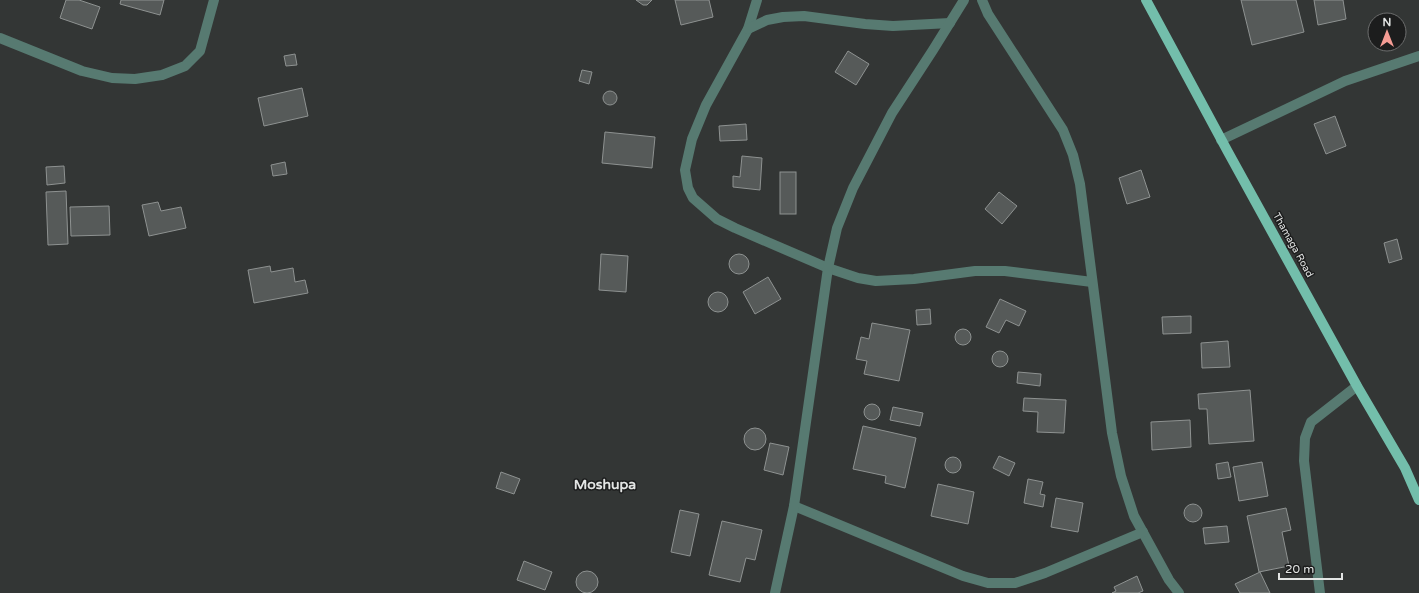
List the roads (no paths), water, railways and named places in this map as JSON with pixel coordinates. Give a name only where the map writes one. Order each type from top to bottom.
[{"type":"main road","name":"Thamaga Road","points":[[1146,0],[1221,140],[1357,386],[1405,468],[1419,500]]},
{"type":"street","points":[[0,38],[90,73],[112,78],[135,78],[162,75],[185,66],[200,51],[214,0]]},
{"type":"street","points":[[757,0],[748,30],[706,105],[692,139],[685,170],[688,188],[694,198],[717,219],[828,268],[858,278],[876,280],[914,279],[975,272],[1006,272],[1092,282]]},
{"type":"street","points":[[775,593],[794,506],[828,268],[837,228],[853,188],[892,113],[964,0]]},
{"type":"street","points":[[982,0],[992,20],[1063,130],[1073,155],[1080,184],[1112,433],[1121,476],[1134,516],[1169,580],[1179,593]]},
{"type":"street","points":[[748,30],[767,20],[783,17],[804,16],[893,26],[950,22]]},
{"type":"street","points":[[1221,140],[1345,81],[1419,56]]},
{"type":"street","points":[[1320,593],[1304,461],[1305,438],[1311,422],[1357,386]]},
{"type":"street","points":[[794,506],[963,576],[988,583],[1015,583],[1045,573],[1143,532]]},
{"type":"district","name":"Moshupa","points":[[605,484]]}]
